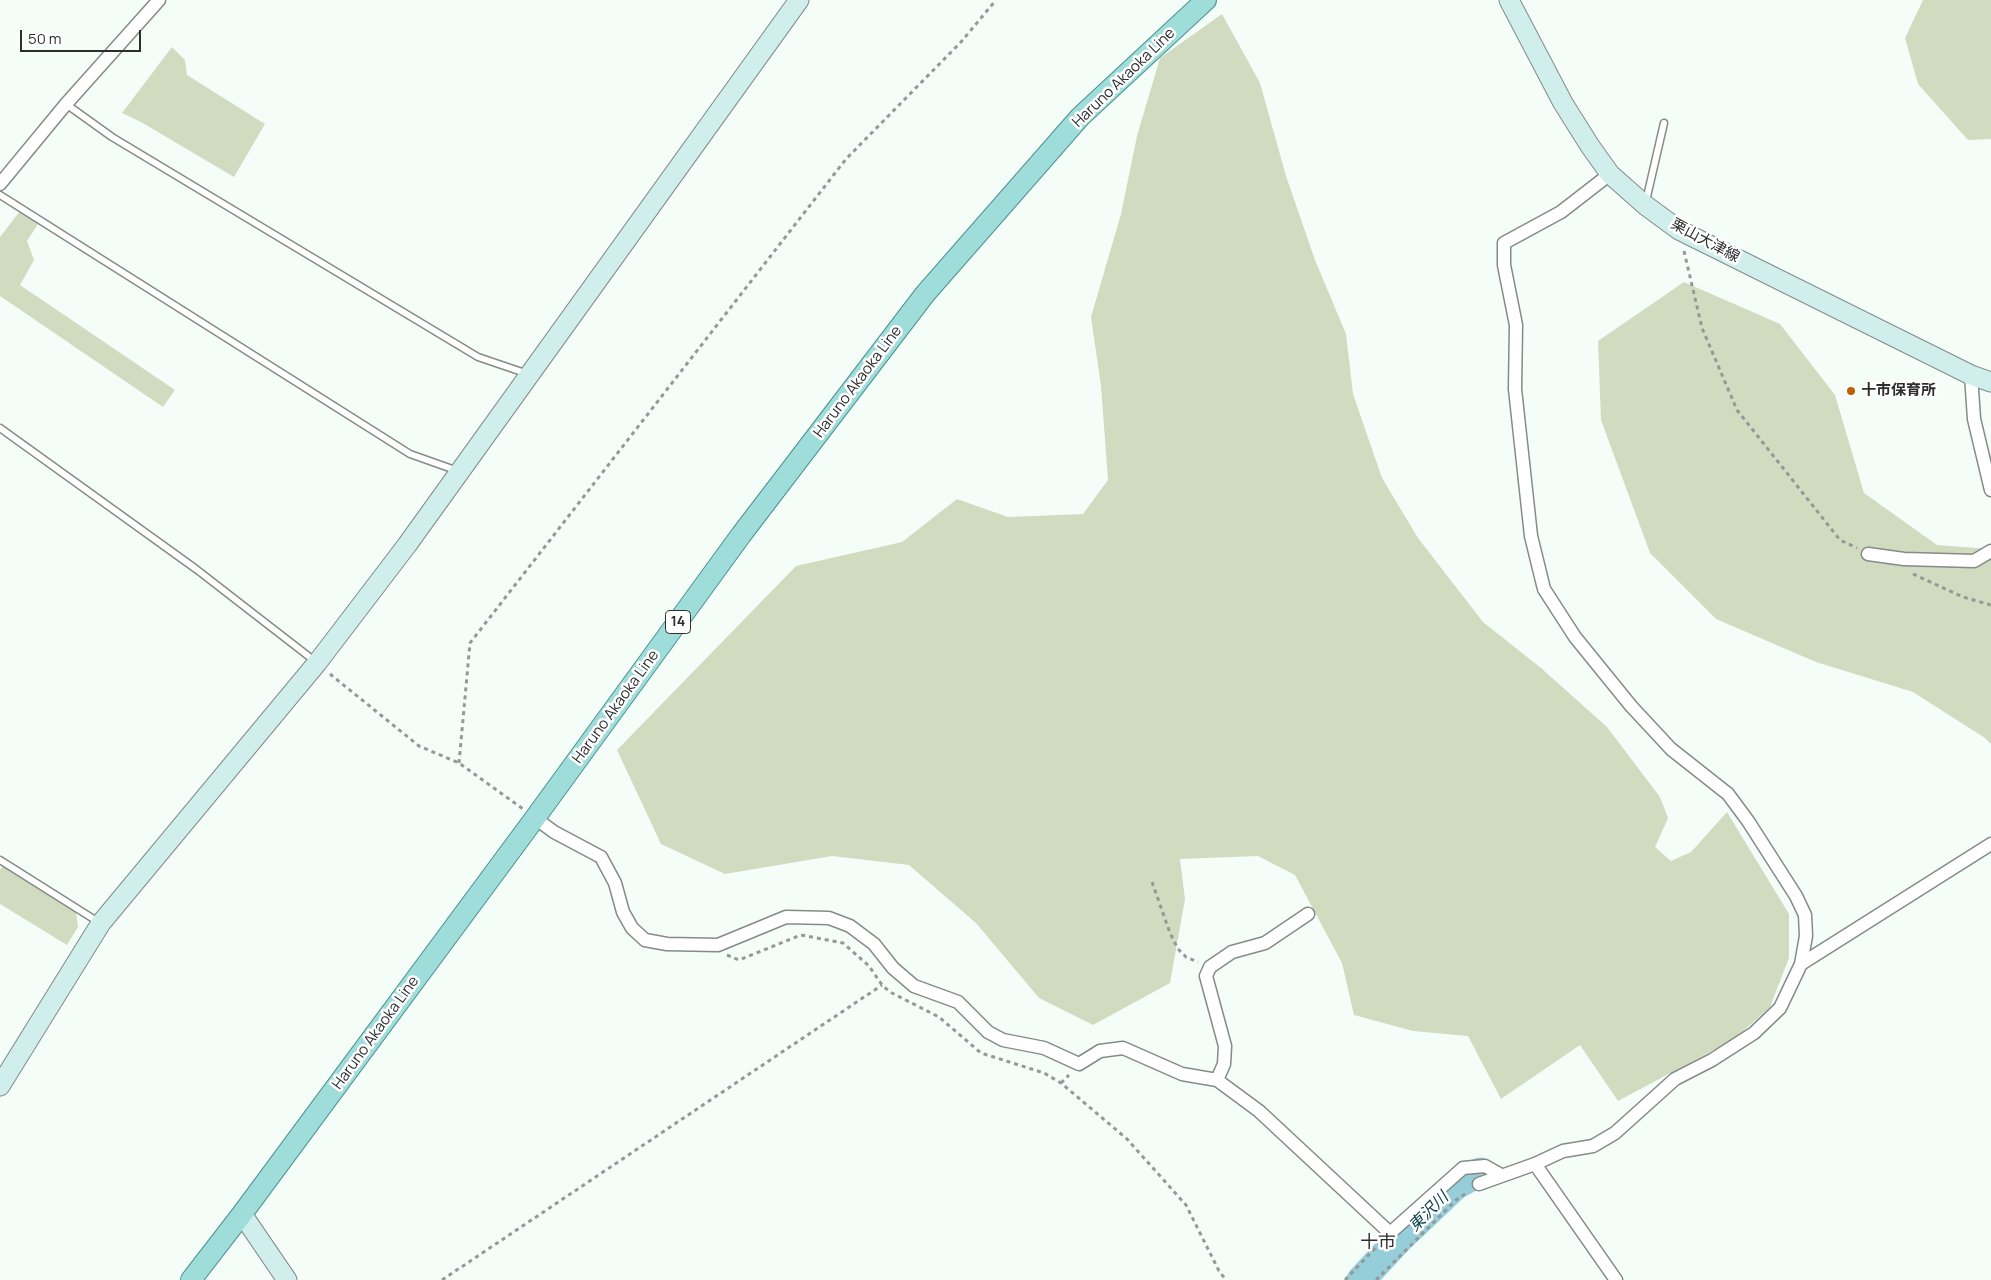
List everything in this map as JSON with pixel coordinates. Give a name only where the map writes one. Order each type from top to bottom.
[{"type":"main road","name":"Haruno Akaoka Line","points":[[191,1280],[535,818],[741,535],[925,294],[1080,117],[1206,0]]},
{"type":"street","points":[[0,184],[66,104],[159,0]]},
{"type":"street","points":[[0,1086],[101,923],[317,663],[407,545],[799,0]]},
{"type":"street","name":"栗山大津線","points":[[1509,0],[1563,102],[1610,174],[1645,205],[1679,230],[1971,375],[1991,382]]},
{"type":"street","points":[[1479,1184],[1535,1164],[1563,1151],[1593,1146],[1615,1134],[1675,1079],[1712,1060],[1754,1033],[1780,1008],[1801,964],[1806,936],[1805,916],[1796,896],[1748,821],[1728,794],[1671,749],[1631,706],[1575,637],[1544,589],[1531,536],[1515,389],[1516,325],[1504,265],[1504,243],[1561,212],[1610,174]]},
{"type":"street","points":[[1971,375],[1974,419],[1991,490]]},
{"type":"street","points":[[1868,554],[1904,559],[1974,561],[1991,551]]},
{"type":"street","points":[[535,818],[554,832],[601,858],[615,883],[622,912],[632,928],[645,940],[667,944],[718,945],[786,916],[829,918],[850,926],[874,944],[893,968],[914,986],[958,1002],[988,1032],[1003,1040],[1044,1048],[1079,1064],[1100,1051],[1123,1048],[1182,1074],[1217,1080],[1260,1111],[1390,1233],[1463,1168],[1485,1166],[1502,1175]]},
{"type":"street","points":[[1801,964],[1991,844]]},
{"type":"street","points":[[1217,1080],[1224,1064],[1225,1046],[1206,976],[1210,967],[1232,952],[1265,943],[1308,914]]},
{"type":"street","points":[[1535,1164],[1616,1280]]},
{"type":"street","points":[[242,1214],[287,1280]]},
{"type":"lane","points":[[66,104],[112,137],[478,357],[529,374]]},
{"type":"lane","points":[[1645,205],[1664,123]]},
{"type":"lane","points":[[0,195],[410,454],[458,472]]},
{"type":"lane","points":[[0,428],[196,569],[317,663]]},
{"type":"lane","points":[[0,860],[101,923]]},
{"type":"path","points":[[459,763],[470,643],[846,158],[961,42],[996,0]]},
{"type":"path","points":[[1679,230],[1702,328],[1737,410],[1840,540]]},
{"type":"path","points":[[317,663],[419,746],[459,763],[535,818]]},
{"type":"path","points":[[1152,882],[1170,933],[1178,949],[1186,957],[1210,967]]},
{"type":"path","points":[[718,945],[725,954],[739,960],[801,935],[843,943],[869,966],[882,985],[890,992],[940,1017],[981,1054],[1044,1073],[1062,1083],[1127,1139],[1186,1204],[1219,1271],[1226,1280]]},
{"type":"path","points":[[442,1280],[882,985]]},
{"type":"path","points":[[1376,1280],[1456,1200],[1479,1184]]},
{"type":"path","points":[[1345,1280],[1390,1233]]},
{"type":"green space","points":[[1923,0],[1991,0],[1991,139],[1968,140],[1918,84],[1905,38]]},
{"type":"green space","points":[[1222,14],[1260,83],[1286,176],[1315,260],[1346,334],[1353,394],[1382,478],[1418,538],[1483,622],[1541,668],[1607,727],[1660,797],[1668,818],[1655,847],[1671,861],[1691,852],[1727,812],[1789,914],[1789,958],[1770,1007],[1734,1039],[1618,1101],[1580,1045],[1501,1099],[1468,1036],[1413,1031],[1354,1015],[1342,963],[1295,875],[1258,856],[1180,859],[1185,899],[1170,983],[1093,1025],[1039,998],[976,923],[909,865],[832,856],[725,874],[661,844],[617,750],[796,566],[902,542],[957,499],[1008,517],[1083,514],[1108,480],[1101,386],[1091,317],[1121,214],[1137,136],[1160,58]]},
{"type":"green space","points":[[172,47],[185,60],[187,75],[265,124],[234,177],[141,122],[122,113]]},
{"type":"green space","points":[[20,211],[38,224],[27,241],[34,260],[20,285],[175,390],[163,407],[0,296],[0,237]]},
{"type":"green space","points":[[1684,282],[1780,324],[1835,395],[1864,493],[1937,545],[1991,549],[1991,744],[1985,738],[1913,692],[1816,662],[1716,619],[1650,553],[1601,420],[1598,341]]},
{"type":"green space","points":[[3,865],[76,911],[78,927],[67,945],[0,904],[0,870]]},
{"type":"waterway","name":"東沢川","points":[[1361,1280],[1399,1239],[1456,1185],[1480,1172]]},
{"type":"place","name":"十市保育所","points":[[1851,391]]},
{"type":"district","name":"十市","points":[[1378,1243]]}]
